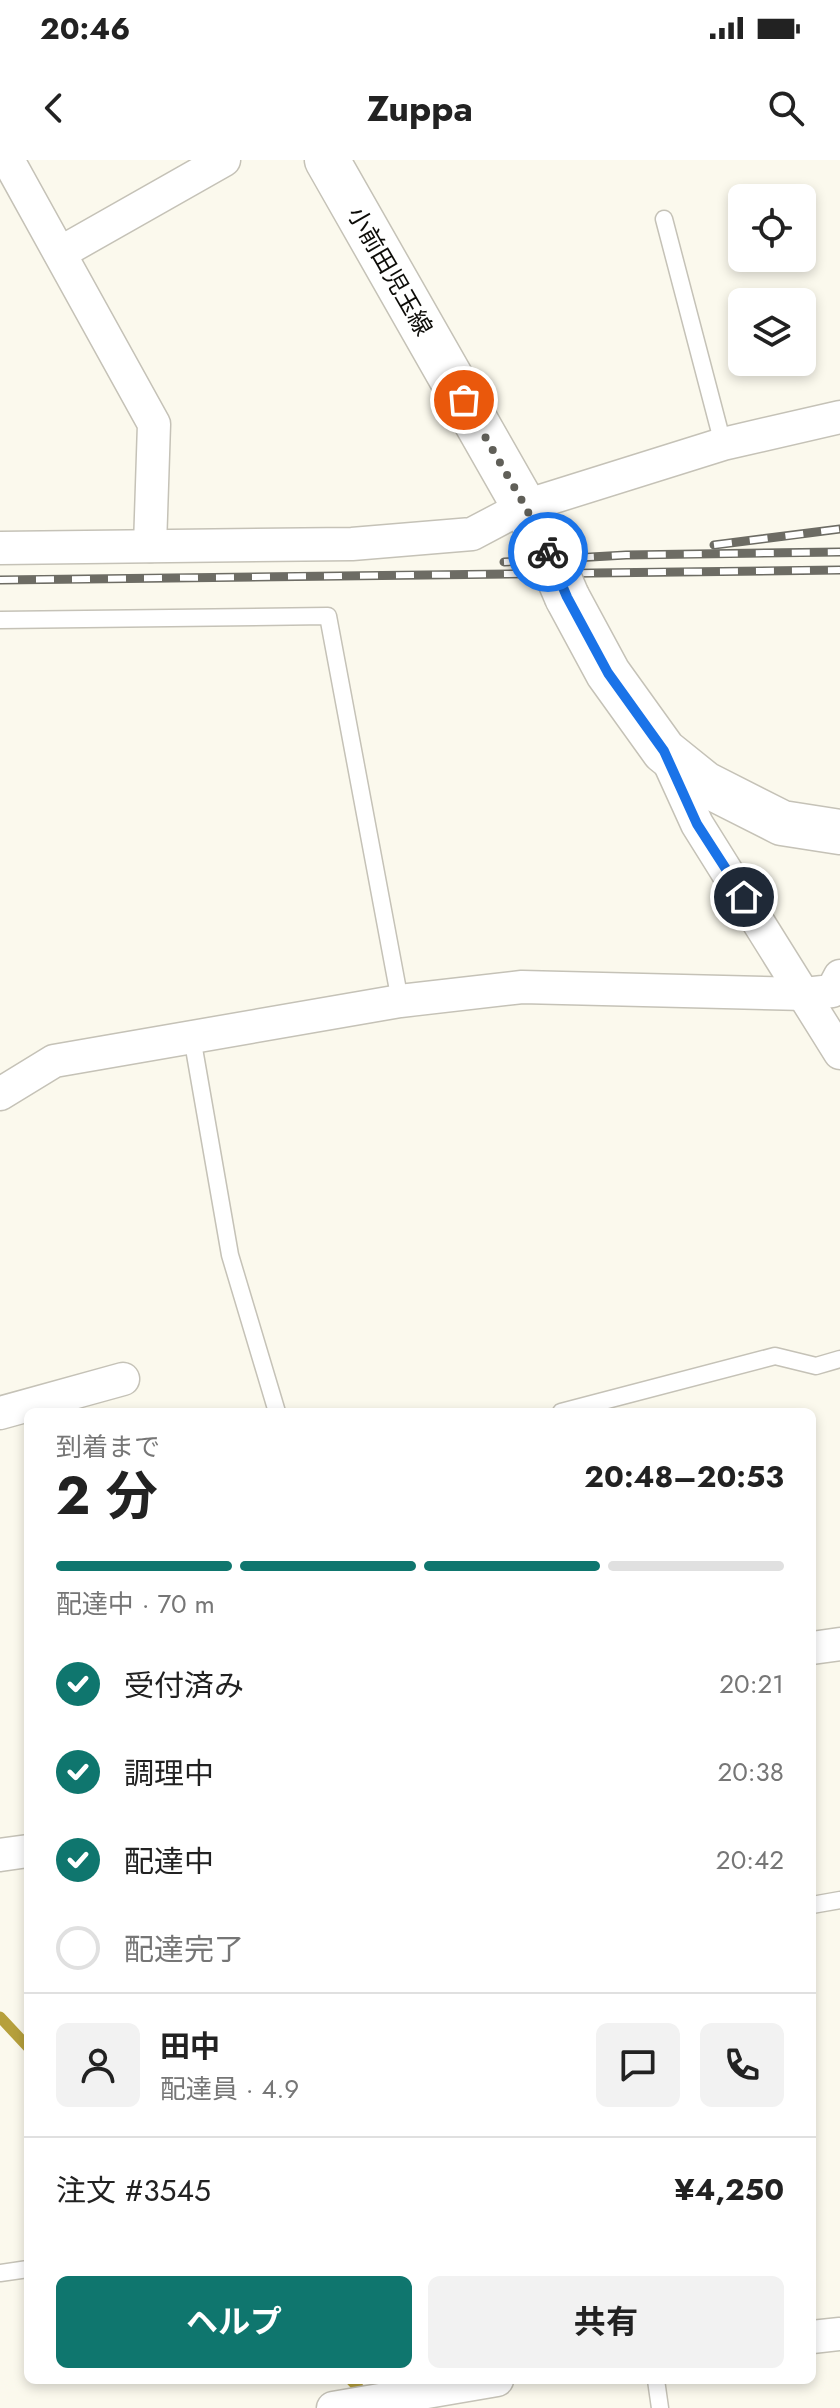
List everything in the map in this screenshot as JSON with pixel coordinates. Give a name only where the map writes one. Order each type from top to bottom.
[{"type":"main road","name":"小前田児玉線","points":[[327,160],[533,521],[567,597],[608,673],[664,751],[705,784],[782,823],[840,832]]},
{"type":"street","points":[[8,160],[154,424],[150,546]]},
{"type":"street","points":[[60,253],[224,160]]},
{"type":"street","points":[[0,548],[352,544],[472,534],[533,521],[723,444],[840,417]]},
{"type":"street","points":[[664,751],[697,824],[840,1053]]},
{"type":"street","points":[[0,1094],[54,1061],[400,1001],[522,987],[805,994],[832,991],[840,976]]},
{"type":"street","points":[[0,1413],[123,1379]]},
{"type":"street","points":[[816,1647],[840,1644]]},
{"type":"street","points":[[0,1855],[24,1852]]},
{"type":"street","points":[[816,2337],[840,2334]]},
{"type":"street","points":[[340,2407],[474,2384]]},
{"type":"lane","points":[[664,219],[723,444]]},
{"type":"lane","points":[[0,620],[328,616],[400,1001]]},
{"type":"lane","points":[[192,1037],[230,1255],[276,1408]]},
{"type":"lane","points":[[576,1408],[775,1356],[816,1366],[840,1359]]},
{"type":"lane","points":[[816,1904],[840,1900]]},
{"type":"lane","points":[[0,2273],[24,2270]]},
{"type":"lane","points":[[657,2384],[660,2408]]},
{"type":"waterway","points":[[0,2017],[24,2043]]},
{"type":"waterway","points":[[355,2384],[367,2397]]},
{"type":"railway","points":[[714,545],[840,529]]},
{"type":"railway","points":[[504,562],[626,555],[840,552]]},
{"type":"railway","points":[[0,580],[840,570]]},
{"type":"way so far","points":[[464,400],[548,552]]},
{"type":"route","points":[[548,552],[567,597],[608,673],[664,751],[697,824],[744,897]]}]
